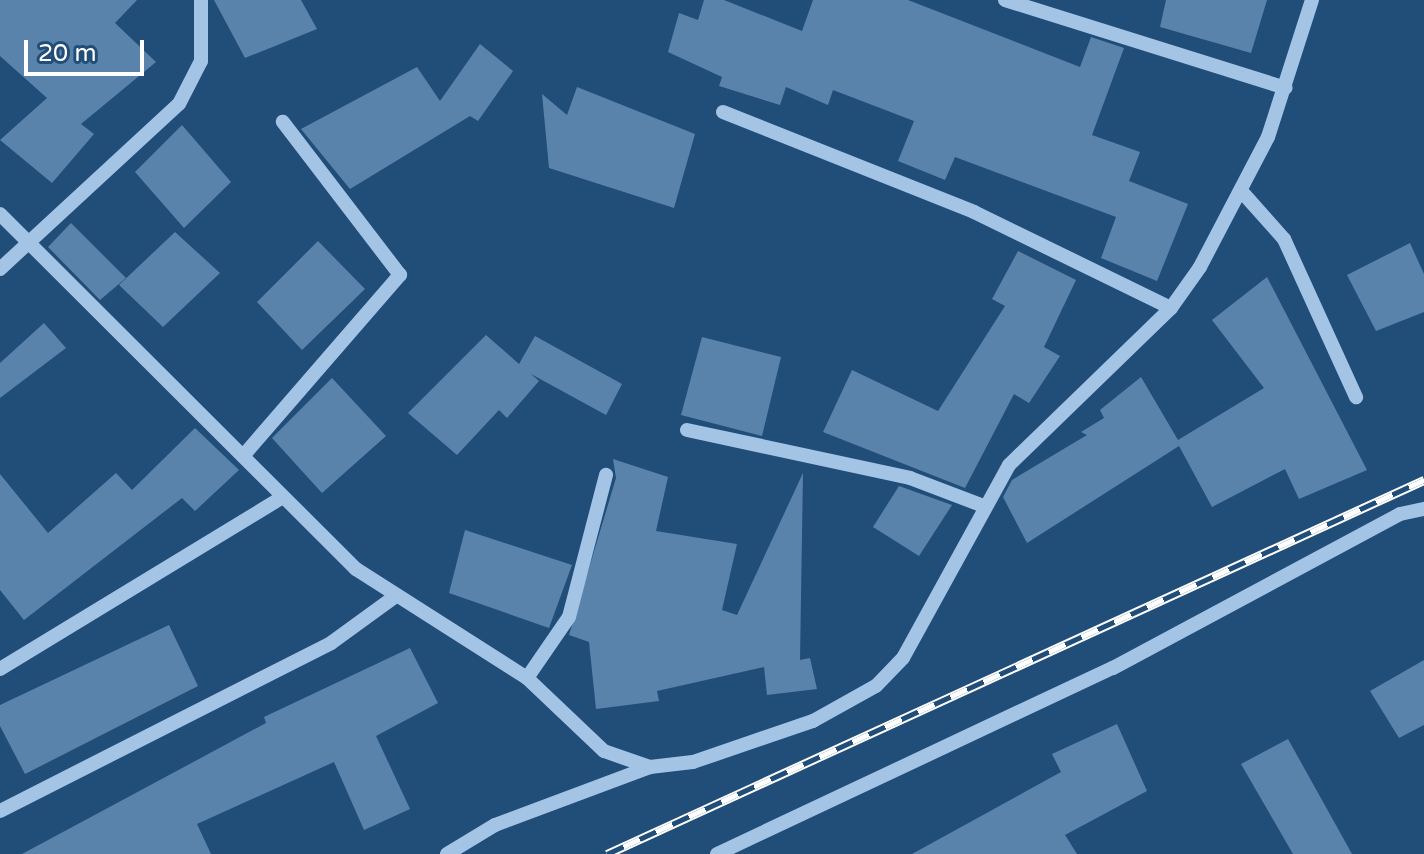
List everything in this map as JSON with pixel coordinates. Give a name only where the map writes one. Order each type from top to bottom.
[{"type":"street","points":[[0,269],[179,104],[201,61],[201,0]]},
{"type":"street","points":[[1005,0],[1286,88]]},
{"type":"street","points":[[447,854],[495,825],[650,767],[693,762],[813,721],[876,686],[903,658],[981,505],[1057,413],[1171,308],[1243,193],[1286,88],[1312,0]]},
{"type":"street","points":[[723,112],[974,212],[1171,308]]},
{"type":"street","points":[[243,456],[400,275],[283,122]]},
{"type":"street","points":[[1243,193],[1284,239],[1356,397]]},
{"type":"street","points":[[0,214],[243,456],[281,498],[393,598],[527,678],[582,735],[650,767]]},
{"type":"street","points":[[687,430],[885,471],[981,505]]},
{"type":"street","points":[[527,678],[569,617],[606,475]]},
{"type":"street","points":[[0,669],[281,498]]},
{"type":"street","points":[[717,854],[1113,668],[1400,514],[1424,509]]},
{"type":"street","points":[[0,811],[331,643],[393,598]]},
{"type":"building","points":[[0,0],[137,0],[115,23],[156,62],[81,124],[94,134],[52,183],[0,140],[47,98],[0,56]]},
{"type":"building","points":[[214,0],[301,0],[317,29],[245,58]]},
{"type":"building","points":[[704,0],[724,0],[802,31],[813,0],[908,0],[1080,67],[1091,37],[1124,48],[1092,135],[1140,152],[1129,181],[1188,204],[1157,281],[1101,258],[1116,217],[955,157],[945,180],[898,161],[914,121],[833,90],[828,105],[786,87],[780,105],[719,86],[722,77],[668,52],[679,13],[698,20]]},
{"type":"building","points":[[1166,0],[1267,0],[1251,53],[1160,27]]},
{"type":"building","points":[[480,44],[513,71],[478,121],[470,116],[350,189],[301,129],[417,67],[440,101]]},
{"type":"building","points":[[577,87],[695,134],[674,208],[549,168],[542,94],[567,115]]},
{"type":"building","points":[[182,125],[231,182],[184,228],[135,172]]},
{"type":"building","points":[[71,223],[126,278],[100,300],[48,247]]},
{"type":"building","points":[[175,232],[220,273],[163,327],[119,285]]},
{"type":"building","points":[[318,241],[365,289],[302,350],[257,302]]},
{"type":"building","points":[[1410,243],[1424,274],[1424,312],[1376,331],[1347,275]]},
{"type":"building","points":[[1018,251],[1076,280],[1044,347],[1060,356],[1029,403],[1014,394],[965,488],[823,432],[852,370],[938,411],[1005,306],[992,299]]},
{"type":"building","points":[[1267,277],[1367,470],[1299,499],[1285,469],[1212,507],[1179,446],[1027,543],[1003,497],[1012,480],[1087,435],[1081,432],[1104,418],[1100,410],[1141,377],[1178,440],[1264,388],[1212,320]]},
{"type":"building","points":[[44,323],[66,348],[0,398],[0,363]]},
{"type":"building","points":[[486,335],[519,364],[535,336],[622,384],[606,415],[531,374],[539,381],[507,418],[499,410],[457,455],[408,413]]},
{"type":"building","points":[[702,337],[781,357],[762,436],[681,415]]},
{"type":"building","points":[[332,378],[386,436],[322,493],[272,438]]},
{"type":"building","points":[[195,428],[239,470],[195,511],[182,498],[24,620],[0,590],[0,474],[48,533],[116,473],[132,490]]},
{"type":"building","points":[[613,459],[668,477],[656,531],[737,544],[722,610],[737,615],[803,473],[800,660],[810,658],[817,689],[767,695],[764,667],[657,691],[659,701],[596,709],[589,642],[569,635],[616,478]]},
{"type":"building","points":[[899,486],[952,505],[919,556],[873,527]]},
{"type":"building","points":[[465,530],[572,565],[549,628],[449,593]]},
{"type":"building","points":[[169,625],[198,686],[25,774],[0,726],[0,705]]},
{"type":"building","points":[[410,648],[438,703],[376,736],[410,809],[364,830],[334,762],[197,824],[211,854],[22,854],[266,723],[264,717]]},
{"type":"building","points":[[1424,660],[1424,725],[1399,738],[1370,691]]},
{"type":"building","points":[[1117,724],[1147,791],[1065,835],[1077,854],[912,854],[1061,772],[1052,754]]},
{"type":"building","points":[[1288,739],[1352,854],[1293,854],[1241,764]]},
{"type":"railway","points":[[607,854],[1424,480]]}]
